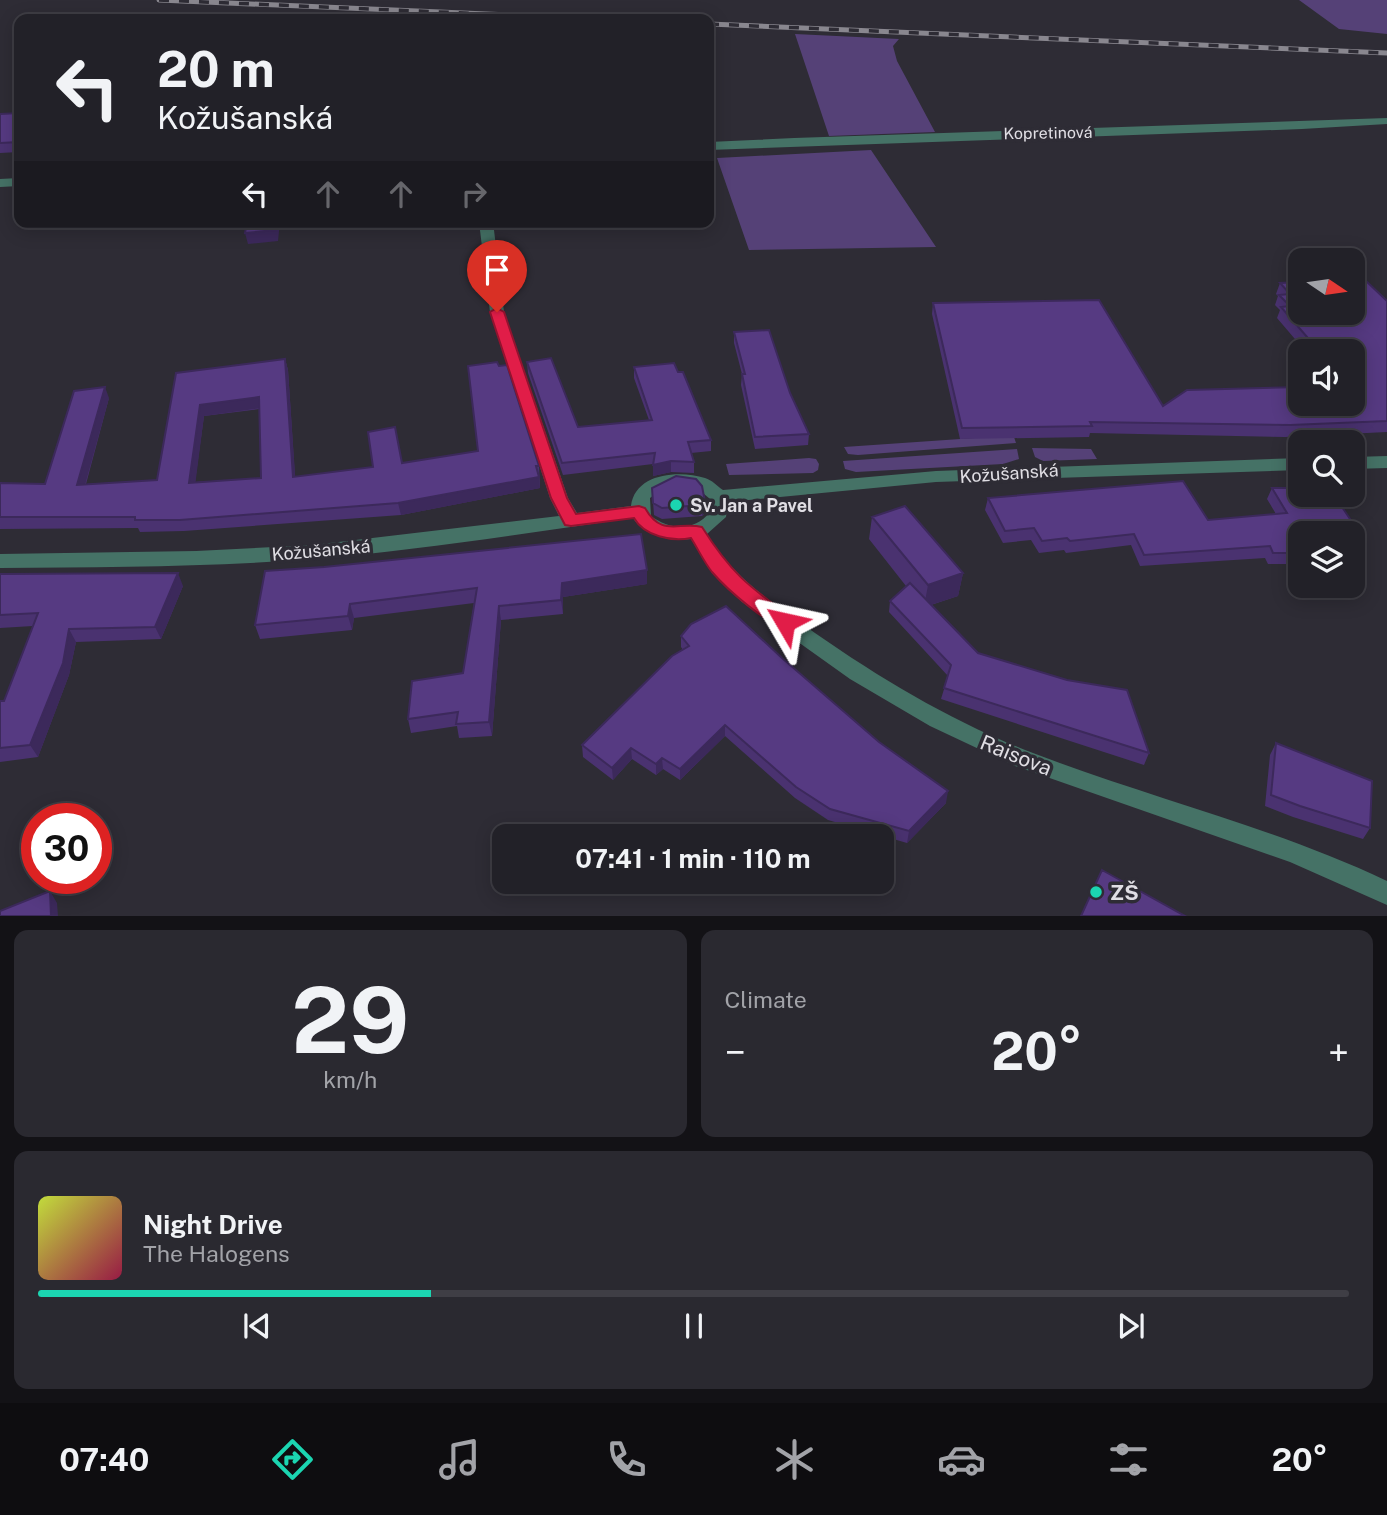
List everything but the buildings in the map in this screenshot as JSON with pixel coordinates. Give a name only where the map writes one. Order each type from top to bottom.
[{"type":"street","name":"Kopretinová","points":[[714,146],[838,138],[1274,127],[1387,121]]},
{"type":"street","points":[[487,228],[497,312],[559,498],[571,520]]},
{"type":"street","points":[[1365,463],[1387,462]]},
{"type":"street","name":"Kožušanská","points":[[719,497],[797,487],[1088,468],[1288,464]]},
{"type":"street","points":[[690,479],[712,489],[719,497],[721,505],[714,521],[696,532],[684,534],[660,531],[643,519],[639,512],[643,493],[663,481],[690,479]]},
{"type":"street","name":"Kožušanská","points":[[0,561],[276,554],[369,547],[639,512]]},
{"type":"street","name":"Raisova","points":[[696,532],[717,566],[736,586],[848,669],[958,732],[1047,768],[1310,857],[1387,893]]},
{"type":"shaded area","points":[[1299,0],[1387,0],[1387,34],[1339,29]]},
{"type":"shaded area","points":[[795,34],[899,39],[893,46],[897,61],[935,132],[829,136]]},
{"type":"shaded area","points":[[871,150],[936,247],[749,250],[717,158]]},
{"type":"shaded area","points":[[1014,437],[1016,443],[858,455],[848,454],[844,447]]},
{"type":"shaded area","points":[[1032,448],[1091,449],[1097,459],[1043,461],[1035,457]]},
{"type":"shaded area","points":[[1017,449],[1019,459],[1003,464],[856,472],[845,469],[843,461]]},
{"type":"shaded area","points":[[816,459],[819,464],[818,470],[813,473],[729,475],[726,464]]},
{"type":"railway","points":[[159,0],[487,14]]},
{"type":"railway","points":[[714,24],[1387,53]]},
{"type":"place","name":"Sv. Jan a Pavel","points":[[676,505]]},
{"type":"place","name":"ZŠ","points":[[1096,892]]},
{"type":"route","points":[[497,312],[559,498],[571,520],[639,512],[650,526],[660,531],[672,534],[696,532],[717,566],[736,586],[785,622]]}]
